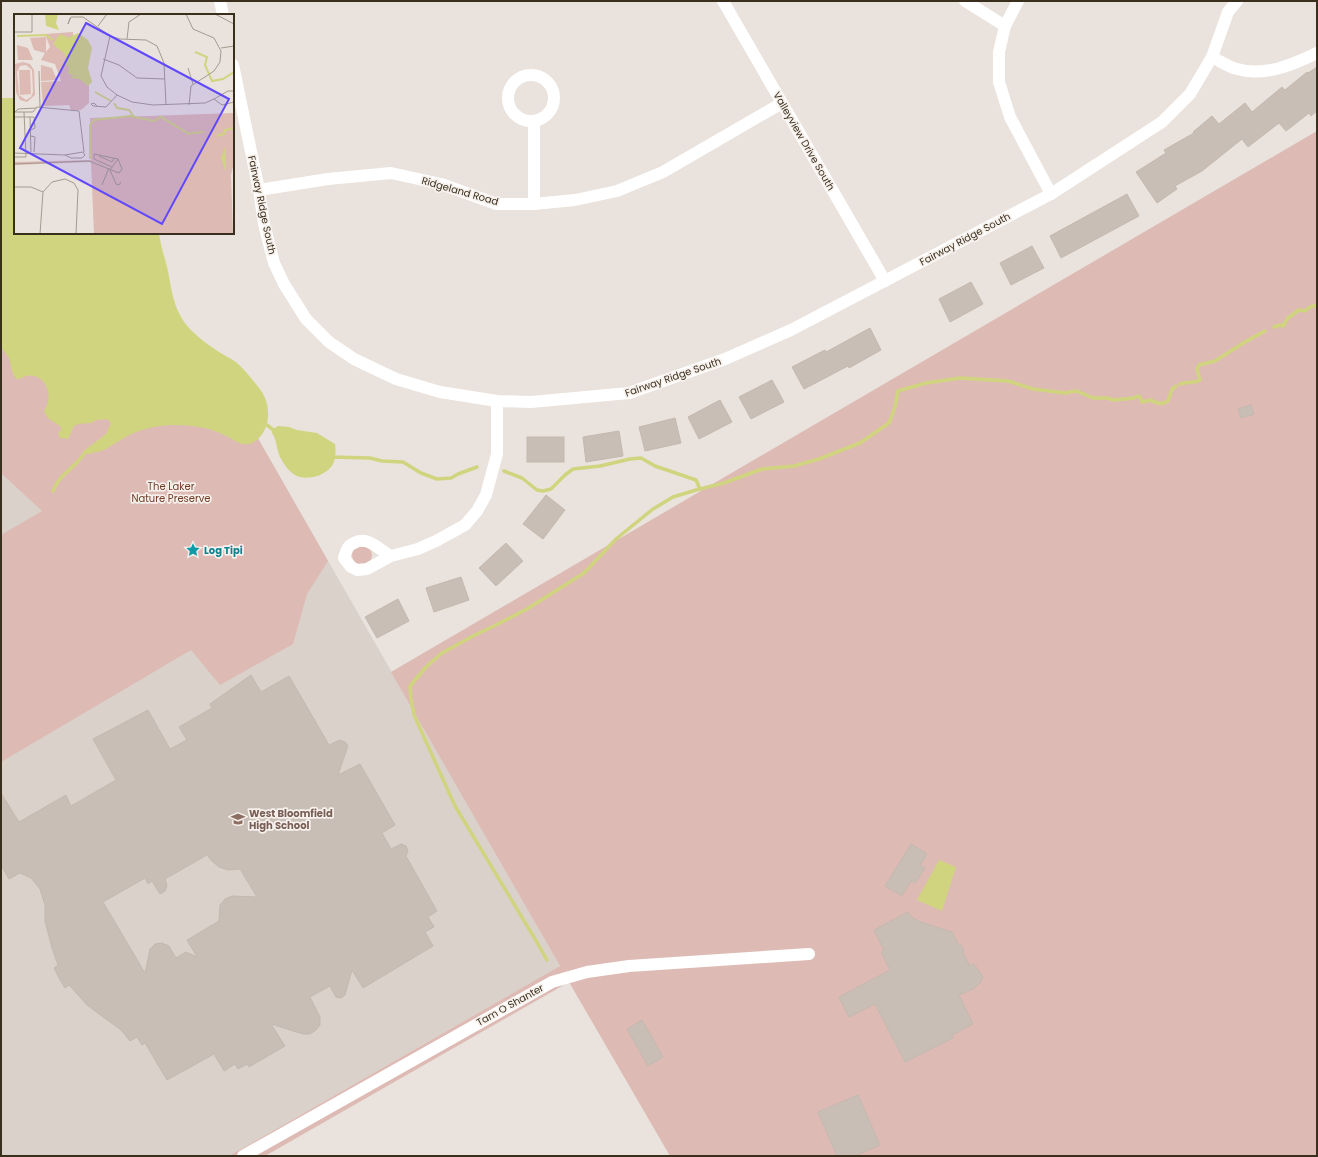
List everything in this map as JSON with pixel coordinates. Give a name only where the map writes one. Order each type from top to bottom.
[{"type":"street","points":[[220,1],[223,14]]},
{"type":"street","name":"Valleyview Drive South","points":[[724,1],[885,281]]},
{"type":"street","points":[[965,1],[1005,26]]},
{"type":"street","points":[[1018,1],[1005,26],[999,52],[999,82],[1010,118],[1050,194]]},
{"type":"street","name":"Fairway Ridge South","points":[[234,70],[259,190],[264,224],[274,263],[284,284],[306,319],[330,342],[354,359],[396,379],[440,392],[497,401],[531,402],[629,393],[725,359],[784,333],[1050,194],[1162,122],[1190,94],[1212,57],[1228,12],[1237,1]]},
{"type":"street","points":[[1212,57],[1235,69],[1251,72],[1264,72],[1293,64],[1317,53]]},
{"type":"street","name":"Ridgeland Road","points":[[259,190],[328,179],[391,173],[441,184],[497,204],[534,204],[575,200],[617,191],[663,172],[782,103]]},
{"type":"street","points":[[534,121],[534,204]]},
{"type":"street","points":[[391,556],[418,549],[436,541],[465,525],[476,511],[486,495],[497,454],[497,401]]},
{"type":"street","name":"Tam O Shanter","points":[[243,1156],[552,982],[587,972],[629,966],[809,954]]},
{"type":"shaded area","points":[[1,98],[14,98],[14,234],[159,234],[173,296],[185,323],[205,342],[237,363],[259,388],[268,407],[267,422],[262,435],[250,444],[242,444],[209,429],[187,425],[170,425],[144,429],[127,436],[102,451],[89,454],[85,452],[85,450],[106,434],[111,423],[107,419],[97,420],[91,423],[78,424],[74,426],[68,439],[60,438],[58,433],[61,430],[61,427],[49,419],[44,411],[48,404],[49,397],[47,387],[41,379],[37,377],[26,376],[17,379],[12,371],[9,358],[1,347]]},
{"type":"shaded area","name":"West Bloomfield High School","points":[[1,216],[113,406],[208,351],[560,966],[229,1156],[1,1156]]},
{"type":"shaded area","points":[[278,426],[317,433],[335,444],[335,457],[332,466],[322,474],[311,478],[295,475],[287,468],[281,459],[272,433],[273,429]]},
{"type":"shaded area","points":[[939,860],[956,867],[942,911],[917,900]]},
{"type":"green space","points":[[1317,131],[1317,1156],[670,1156],[569,982],[265,1156],[229,1156],[560,966],[391,672]]},
{"type":"green space","name":"The Laker Nature Preserve","points":[[1,216],[113,406],[208,351],[328,561],[307,594],[293,644],[220,685],[191,650],[1,762],[1,535],[42,511],[1,473]]},
{"type":"green space","points":[[362,545],[369,548],[372,555],[369,562],[362,565],[355,562],[352,555],[355,548]]},
{"type":"building","points":[[1317,67],[1317,111],[1311,116],[1309,113],[1286,131],[1279,123],[1248,147],[1242,139],[1202,171],[1175,186],[1177,189],[1157,203],[1136,172],[1166,153],[1164,150],[1194,133],[1193,132],[1212,116],[1219,124],[1245,103],[1252,112],[1282,87],[1285,90],[1307,72],[1308,73]]},
{"type":"building","points":[[1127,194],[1139,216],[1061,258],[1050,236]]},
{"type":"building","points":[[1032,246],[1044,268],[1011,285],[1000,263]]},
{"type":"building","points":[[971,282],[983,304],[950,322],[939,299]]},
{"type":"building","points":[[870,328],[881,350],[849,368],[848,366],[804,389],[792,367],[825,350],[826,352]]},
{"type":"building","points":[[772,380],[784,402],[751,419],[739,397]]},
{"type":"building","points":[[720,400],[732,422],[699,439],[688,417]]},
{"type":"building","points":[[1251,405],[1254,414],[1241,418],[1238,409]]},
{"type":"building","points":[[675,418],[681,443],[645,451],[639,427]]},
{"type":"building","points":[[619,431],[623,456],[586,462],[583,437]]},
{"type":"building","points":[[527,437],[564,437],[564,462],[527,462]]},
{"type":"building","points":[[546,495],[565,510],[543,539],[523,524]]},
{"type":"building","points":[[506,543],[523,561],[496,586],[479,568]]},
{"type":"building","points":[[461,577],[469,600],[434,612],[426,588]]},
{"type":"building","points":[[398,599],[409,621],[377,638],[365,617]]},
{"type":"building","points":[[251,675],[261,692],[289,676],[329,745],[340,740],[345,742],[348,746],[338,775],[360,764],[395,825],[382,833],[391,849],[401,844],[406,846],[408,851],[406,856],[437,911],[428,917],[434,927],[425,932],[433,946],[363,988],[352,970],[345,995],[341,998],[336,997],[330,986],[310,997],[320,1017],[320,1025],[316,1030],[310,1034],[303,1034],[271,1024],[285,1046],[249,1067],[247,1064],[238,1069],[235,1064],[224,1071],[214,1054],[167,1080],[145,1043],[142,1045],[137,1037],[130,1041],[121,1030],[88,1006],[69,985],[65,988],[59,978],[54,968],[58,965],[45,921],[45,905],[40,889],[31,878],[20,873],[9,879],[1,865],[1,793],[19,822],[66,795],[71,806],[116,780],[93,739],[148,710],[170,749],[187,740],[179,727],[212,708],[210,704]],"holes":[[[207,855],[219,867],[228,870],[240,869],[257,897],[232,896],[225,899],[220,905],[219,921],[187,940],[197,957],[186,952],[176,958],[169,946],[162,943],[155,944],[150,949],[145,973],[103,902],[145,878],[148,884],[152,881],[160,894],[165,891],[167,886],[165,879]]]},
{"type":"building","points":[[911,844],[927,854],[920,865],[925,868],[915,883],[911,881],[902,896],[885,886]]},
{"type":"building","points":[[908,912],[911,917],[921,922],[952,932],[958,944],[961,945],[964,951],[963,953],[970,966],[974,964],[983,977],[980,983],[973,989],[959,995],[973,1024],[952,1035],[953,1038],[905,1062],[875,1004],[849,1017],[839,997],[890,970],[881,952],[884,950],[874,930]]},
{"type":"building","points":[[642,1020],[663,1057],[648,1066],[627,1029]]},
{"type":"building","points":[[858,1095],[880,1145],[855,1156],[837,1156],[818,1112]]},
{"type":"waterway","points":[[1274,327],[1280,325],[1283,326],[1288,318],[1299,310],[1305,311],[1310,307],[1317,305]]},
{"type":"waterway","points":[[1180,384],[1200,380],[1197,369],[1199,365],[1215,361],[1265,331]]},
{"type":"waterway","points":[[547,960],[455,806],[414,715],[410,686],[427,666],[442,653],[527,609],[584,573],[616,539],[653,509],[673,497],[724,483],[762,469],[794,466],[819,459],[860,443],[889,423],[895,407],[898,391],[926,383],[960,378],[1008,381],[1033,389],[1065,393],[1075,391],[1093,398],[1107,398],[1114,400],[1134,398],[1138,396],[1142,402],[1151,400],[1157,403],[1162,403],[1168,401],[1172,389],[1176,386]]},
{"type":"waterway","points":[[267,425],[276,432]]},
{"type":"waterway","points":[[53,491],[59,480],[85,452]]},
{"type":"waterway","points":[[329,457],[370,458],[382,461],[403,462],[421,473],[437,479],[451,478],[477,467]]},
{"type":"waterway","points":[[504,471],[522,478],[537,490],[543,491],[551,489],[573,469],[600,466],[641,458],[655,466],[696,480],[700,489]]},
{"type":"place","name":"Log Tipi","points":[[193,550]]},
{"type":"place","name":"West Bloomfield High School","points":[[238,819]]}]
